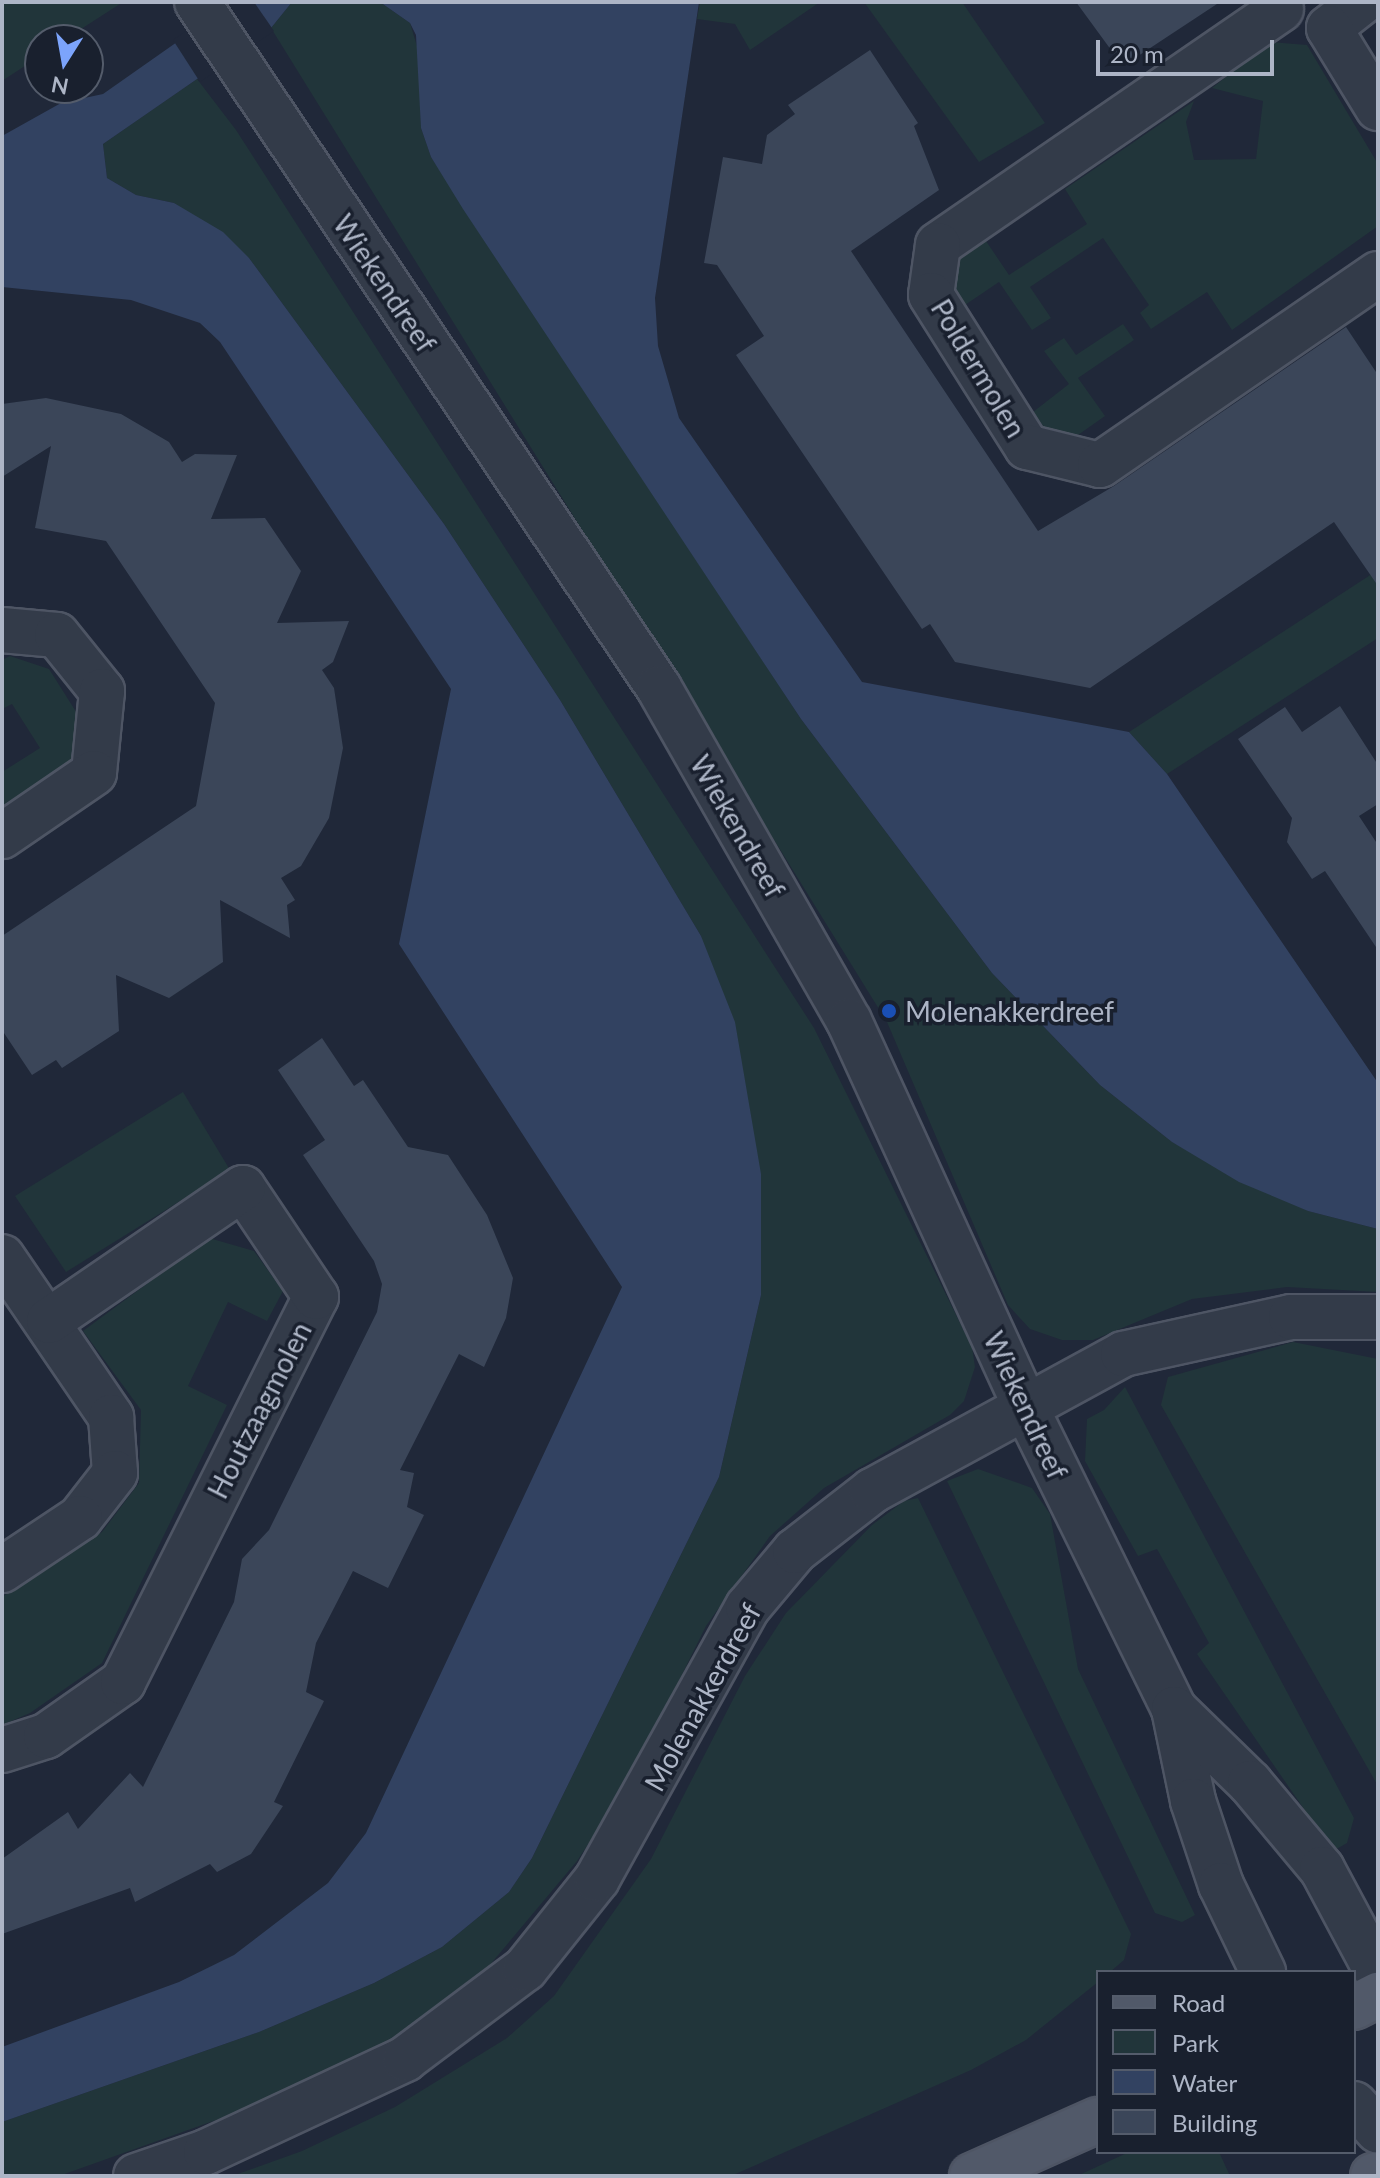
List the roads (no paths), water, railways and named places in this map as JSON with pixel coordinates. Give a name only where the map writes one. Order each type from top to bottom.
[{"type":"main road","points":[[1356,2006],[1378,1995]]},
{"type":"main road","points":[[972,2176],[1096,2121]]},
{"type":"street","name":"Wiekendreef","points":[[197,2],[659,688],[849,1021],[1025,1406],[1174,1709],[1193,1801],[1221,1885],[1262,1970]]},
{"type":"street","name":"Poldermolen","points":[[1378,108],[1345,15],[1278,6],[938,245],[931,295],[1027,447],[1100,465],[1378,274]]},
{"type":"street","points":[[2,630],[57,635],[102,691],[94,773],[2,836]]},
{"type":"street","name":"Houtzaagmolen","points":[[2,1750],[46,1736],[123,1682],[316,1297],[243,1188],[49,1321]]},
{"type":"street","points":[[2,1257],[49,1321],[111,1417],[115,1473],[80,1518],[2,1570]]},
{"type":"street","name":"Molenakkerdreef","points":[[136,2176],[206,2152],[405,2059],[525,1969],[597,1879],[748,1607],[795,1551],[872,1491],[1123,1354],[1291,1317],[1378,1317]]},
{"type":"street","name":"Wiekendreef","points":[[1174,1709],[1250,1783],[1322,1869],[1378,1974]]},
{"type":"street","points":[[1356,2106],[1378,2131]]},
{"type":"water","points":[[234,2],[292,2],[271,28],[103,144],[107,178],[136,195],[174,203],[223,232],[249,258],[444,524],[560,700],[701,936],[735,1022],[761,1174],[761,1295],[719,1477],[532,1858],[509,1892],[442,1947],[374,1983],[259,2032],[2,2122],[2,2047],[179,1982],[234,1955],[328,1883],[366,1833],[622,1287],[399,944],[451,689],[220,342],[200,323],[131,300],[2,287],[2,136],[59,104],[104,104],[104,93]]},
{"type":"water","points":[[380,2],[699,2],[655,298],[658,346],[679,418],[862,682],[1129,732],[1167,774],[1378,1083],[1378,1229],[1308,1211],[1239,1182],[1172,1142],[1100,1085],[992,973],[801,719],[463,209],[431,157],[421,128],[416,35],[410,23]]},
{"type":"place","name":"Molenakkerdreef","points":[[889,1011]]}]
